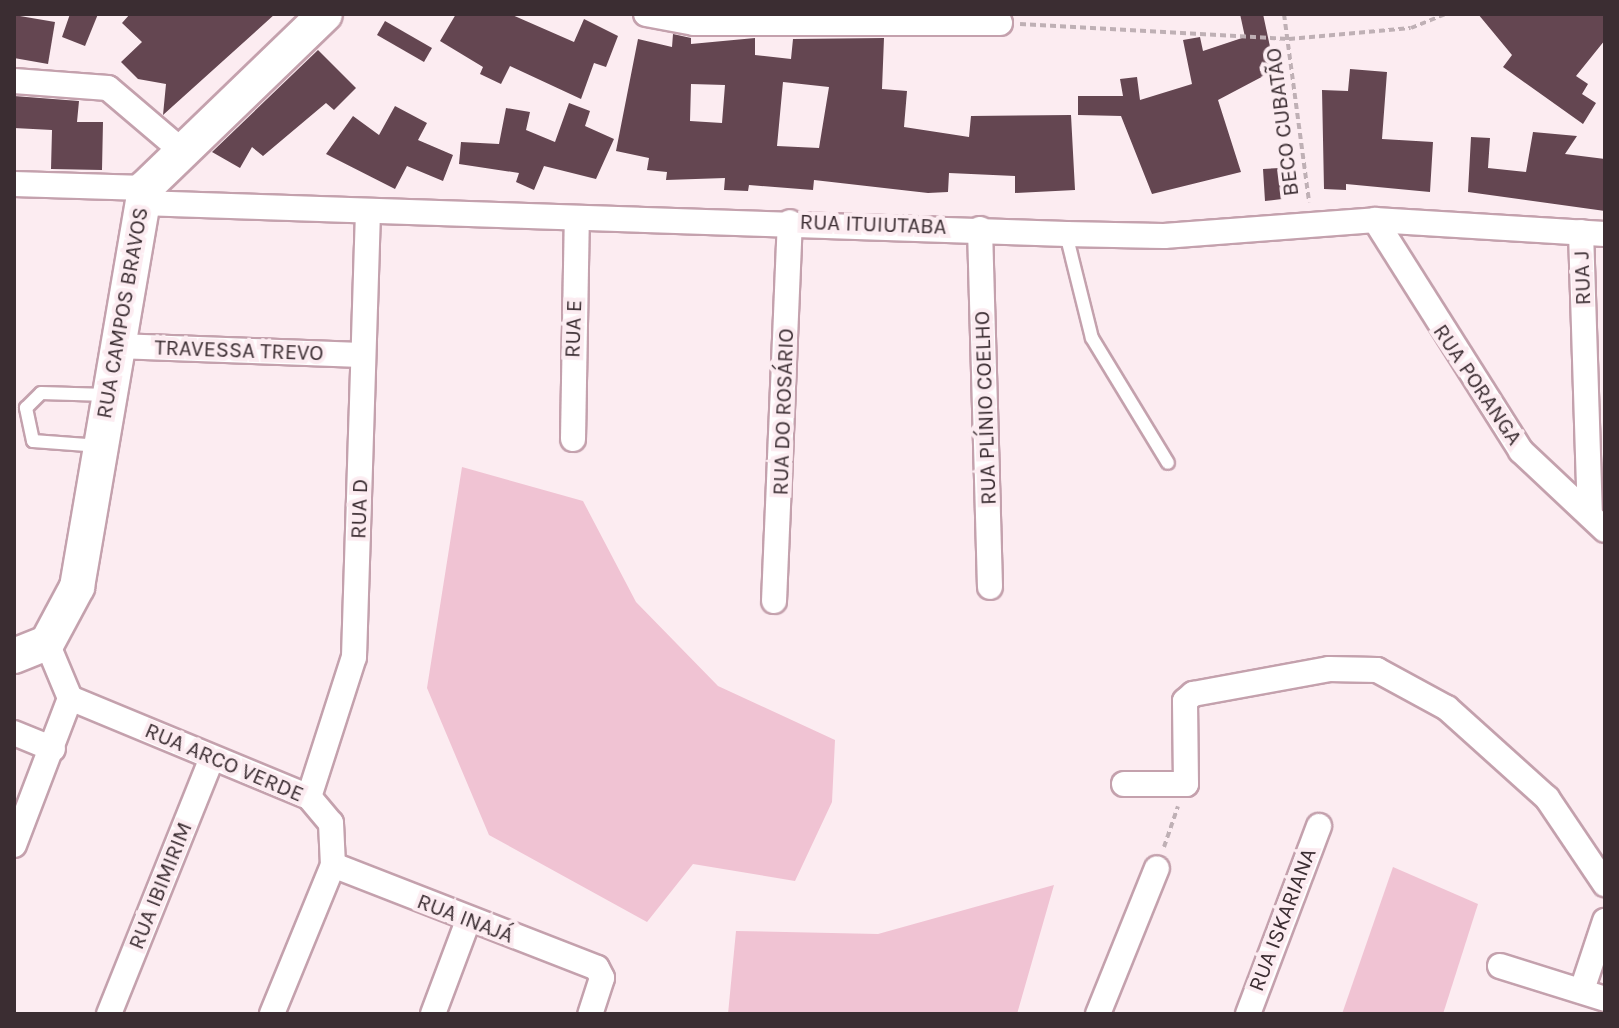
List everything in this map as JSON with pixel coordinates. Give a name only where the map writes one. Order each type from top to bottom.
[{"type":"street","name":"RUA CAMPOS BRAVOS","points":[[47,643],[77,587],[115,346],[143,195],[182,151],[325,14]]},
{"type":"street","points":[[646,14],[694,23],[1000,23]]},
{"type":"street","points":[[14,81],[108,88],[182,151]]},
{"type":"street","name":"RUA ITUIUTABA","points":[[14,184],[368,214],[790,222],[1066,234],[1311,226],[1375,220],[1593,233]]},
{"type":"street","name":"RUA D","points":[[309,797],[354,657],[368,214]]},
{"type":"street","name":"RUA E","points":[[573,439],[577,219]]},
{"type":"street","name":"RUA PORANGA","points":[[1375,220],[1521,451],[1597,522]]},
{"type":"street","name":"RUA DO ROSÁRIO","points":[[774,601],[790,222]]},
{"type":"street","name":"RUA PLÍNIO COELHO","points":[[980,229],[990,587]]},
{"type":"street","name":"RUA J","points":[[1593,233],[1597,522]]},
{"type":"street","name":"TRAVESSA TREVO","points":[[115,346],[363,355]]},
{"type":"street","points":[[14,656],[47,643],[70,698],[14,845]]},
{"type":"street","points":[[1124,784],[1186,784],[1185,701],[1193,694],[1329,669],[1377,670],[1447,708],[1547,798],[1605,884]]},
{"type":"street","name":"RUA ARCO VERDE","points":[[70,698],[309,797],[331,823],[333,865]]},
{"type":"street","points":[[14,733],[53,749]]},
{"type":"street","name":"RUA IBIMIRIM","points":[[109,1014],[212,758]]},
{"type":"street","name":"RUA ISKARIANA","points":[[1248,1014],[1319,826]]},
{"type":"street","points":[[272,1014],[333,865]]},
{"type":"street","name":"RUA INAJÁ","points":[[333,865],[468,921],[597,968],[602,978],[590,1014]]},
{"type":"street","points":[[1098,1014],[1157,868]]},
{"type":"street","points":[[433,1014],[468,921]]},
{"type":"street","points":[[1582,990],[1605,921]]},
{"type":"street","points":[[1500,966],[1605,999]]},
{"type":"lane","points":[[1066,234],[1092,338],[1168,463]]},
{"type":"lane","points":[[100,446],[33,441],[26,408],[41,393],[107,395]]},
{"type":"path","name":"BECO CUBATÃO","points":[[1284,14],[1311,226]]},
{"type":"path","points":[[1000,23],[1289,39],[1411,28],[1446,14]]},
{"type":"path","points":[[1157,868],[1186,784]]},
{"type":"shaded area","points":[[462,467],[583,501],[636,602],[718,686],[835,740],[832,802],[795,881],[693,864],[647,922],[489,835],[427,688]]},
{"type":"shaded area","points":[[1393,867],[1478,904],[1443,1014],[1342,1014]]},
{"type":"shaded area","points":[[1054,885],[1017,1014],[728,1014],[736,931],[878,934]]},
{"type":"building","points":[[70,14],[98,14],[85,46],[62,37]]},
{"type":"building","points":[[130,14],[275,14],[163,115],[166,84],[138,79],[121,62],[142,42],[122,23]]},
{"type":"building","points":[[456,14],[510,14],[574,42],[584,19],[618,36],[606,67],[594,63],[581,99],[510,66],[501,84],[480,74],[483,67],[440,41]]},
{"type":"building","points":[[1240,14],[1263,14],[1275,70],[1218,100],[1241,172],[1152,194],[1121,116],[1078,115],[1078,96],[1123,96],[1120,79],[1137,77],[1140,100],[1192,84],[1183,40],[1200,37],[1203,51],[1245,37]]},
{"type":"building","points":[[1478,14],[1605,14],[1605,40],[1576,76],[1588,84],[1582,94],[1596,103],[1583,124],[1503,67],[1512,55]]},
{"type":"building","points":[[14,15],[55,22],[48,64],[14,58]]},
{"type":"building","points":[[385,21],[432,48],[424,62],[377,35]]},
{"type":"building","points":[[673,34],[691,38],[691,44],[755,38],[755,55],[791,59],[793,39],[884,38],[882,89],[907,91],[904,127],[969,137],[971,116],[1071,115],[1075,190],[1015,193],[1015,176],[949,173],[948,192],[928,193],[814,180],[813,190],[749,185],[748,191],[724,190],[725,178],[666,180],[667,172],[647,170],[649,158],[616,151],[638,39],[672,47]],"holes":[[[783,82],[829,87],[819,148],[777,146]],[[691,84],[725,85],[722,123],[690,121]]]},
{"type":"building","points":[[318,50],[356,88],[334,110],[326,103],[263,156],[252,147],[240,168],[212,152]]},
{"type":"building","points":[[1350,69],[1387,72],[1382,139],[1433,142],[1430,192],[1346,184],[1346,190],[1324,189],[1322,90],[1348,91]]},
{"type":"building","points":[[14,96],[79,101],[77,122],[103,122],[102,170],[51,169],[52,130],[14,128]]},
{"type":"building","points":[[569,103],[590,111],[585,126],[614,139],[596,179],[544,166],[534,190],[516,182],[519,173],[459,164],[461,142],[499,144],[506,108],[530,112],[526,130],[555,142]]},
{"type":"building","points":[[395,106],[427,123],[418,140],[453,155],[443,181],[407,166],[395,189],[326,154],[353,116],[379,135]]},
{"type":"building","points":[[1533,132],[1577,136],[1565,154],[1605,159],[1605,211],[1468,192],[1471,137],[1490,138],[1488,168],[1526,172]]},
{"type":"building","points":[[1280,168],[1282,199],[1265,201],[1263,169]]}]
